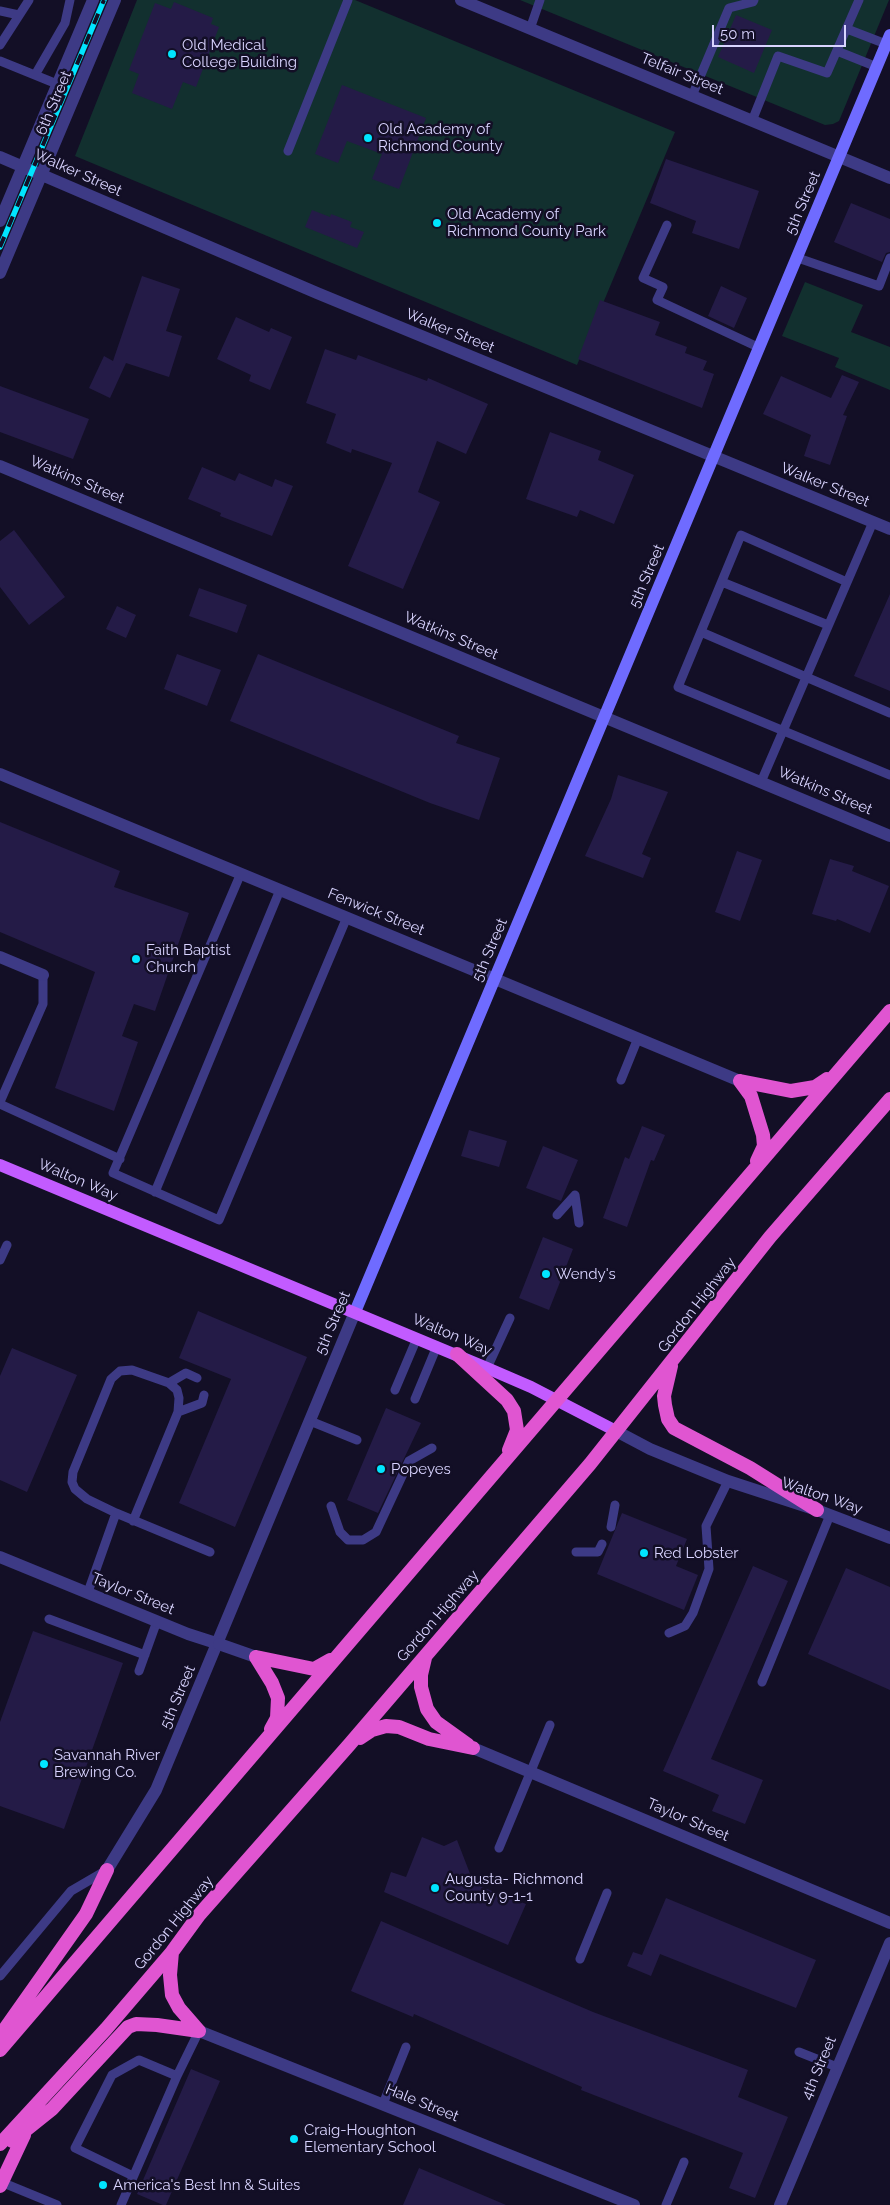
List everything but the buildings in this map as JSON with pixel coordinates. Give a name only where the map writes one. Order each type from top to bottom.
[{"type":"highway","points":[[0,2050],[347,1647],[890,1010]]},
{"type":"highway","points":[[740,1081],[791,1091],[803,1091],[815,1087],[839,1071]]},
{"type":"highway","points":[[740,1081],[751,1096],[764,1135],[764,1146],[751,1174]]},
{"type":"highway","name":"Gordon Highway","points":[[0,2144],[172,1952],[199,1915],[349,1746],[672,1364],[770,1237],[890,1099]]},
{"type":"highway","points":[[457,1354],[507,1400],[517,1419],[515,1440],[497,1471]]},
{"type":"highway","points":[[672,1364],[664,1396],[668,1419],[674,1428],[750,1468],[817,1510]]},
{"type":"highway","points":[[256,1657],[314,1669],[321,1667],[347,1647]]},
{"type":"highway","points":[[425,1656],[420,1675],[426,1709],[436,1722],[473,1748]]},
{"type":"highway","points":[[256,1657],[272,1683],[278,1698],[277,1718],[262,1745]]},
{"type":"highway","points":[[349,1746],[372,1730],[386,1726],[399,1727],[429,1739],[473,1748]]},
{"type":"highway","points":[[0,2036],[86,1914],[107,1870]]},
{"type":"highway","points":[[172,1952],[170,1975],[172,1995],[179,2008],[199,2031]]},
{"type":"highway","points":[[0,2151],[52,2109],[128,2027],[136,2024],[157,2024],[199,2031]]},
{"type":"highway","points":[[1,2184],[41,2099]]},
{"type":"main road","name":"5th Street","points":[[355,1312],[840,158],[888,39]]},
{"type":"main road","name":"Walton Way","points":[[0,1164],[457,1354],[557,1400],[616,1431]]},
{"type":"street","name":"6th Street","points":[[0,221],[93,0]]},
{"type":"street","name":"6th Street","points":[[0,274],[115,0]]},
{"type":"street","name":"Telfair Street","points":[[461,0],[890,178]]},
{"type":"street","name":"Walker Street","points":[[0,157],[317,293],[890,529]]},
{"type":"street","name":"Watkins Street","points":[[0,466],[890,836]]},
{"type":"street","name":"Fenwick Street","points":[[0,774],[740,1081]]},
{"type":"street","points":[[0,957],[43,975]]},
{"type":"street","name":"5th Street","points":[[107,1870],[156,1790],[219,1644],[355,1312]]},
{"type":"street","name":"Walton Way","points":[[616,1431],[650,1448],[728,1481],[817,1510],[890,1538]]},
{"type":"street","name":"Taylor Street","points":[[0,1557],[157,1621],[256,1657]]},
{"type":"street","name":"Taylor Street","points":[[473,1748],[890,1922]]},
{"type":"street","name":"4th Street","points":[[780,2205],[890,1943]]},
{"type":"street","name":"Hale Street","points":[[199,2031],[634,2205]]},
{"type":"lane","points":[[0,45],[29,0]]},
{"type":"lane","points":[[35,75],[65,24],[70,0]]},
{"type":"lane","points":[[288,151],[348,0]]},
{"type":"lane","points":[[530,29],[540,0]]},
{"type":"lane","points":[[692,96],[729,8],[753,2],[754,0]]},
{"type":"lane","points":[[752,121],[778,56],[827,73],[859,0]]},
{"type":"lane","points":[[0,11],[19,15]]},
{"type":"lane","points":[[847,29],[888,39]]},
{"type":"lane","points":[[837,51],[877,67]]},
{"type":"lane","points":[[0,61],[57,84]]},
{"type":"lane","points":[[667,224],[643,278],[663,287],[657,300],[760,348]]},
{"type":"lane","points":[[798,258],[879,286],[890,258]]},
{"type":"lane","points":[[761,782],[872,522]]},
{"type":"lane","points":[[847,582],[741,536],[678,687],[890,775]]},
{"type":"lane","points":[[722,582],[828,625]]},
{"type":"lane","points":[[701,632],[890,714]]},
{"type":"lane","points":[[240,874],[113,1173],[219,1220],[347,917]]},
{"type":"lane","points":[[155,1192],[280,890]]},
{"type":"lane","points":[[43,975],[43,1004],[0,1103],[120,1159]]},
{"type":"lane","points":[[622,1080],[638,1038]]},
{"type":"lane","points":[[557,1215],[574,1195],[579,1222]]},
{"type":"lane","points":[[0,1260],[7,1244]]},
{"type":"lane","points":[[487,1368],[510,1318]]},
{"type":"lane","points":[[395,1390],[417,1338]]},
{"type":"lane","points":[[415,1398],[438,1346]]},
{"type":"lane","points":[[134,1521],[178,1412],[177,1390],[169,1383],[132,1370],[115,1374],[111,1378],[73,1472],[72,1482],[75,1489],[86,1500],[116,1514],[210,1552]]},
{"type":"lane","points":[[169,1383],[186,1373],[197,1378]]},
{"type":"lane","points":[[178,1412],[202,1403],[204,1395]]},
{"type":"lane","points":[[310,1421],[357,1440]]},
{"type":"lane","points":[[331,1506],[340,1532],[348,1540],[363,1540],[376,1532],[409,1461],[432,1448]]},
{"type":"lane","points":[[669,1633],[685,1626],[693,1613],[709,1569],[706,1526],[728,1481]]},
{"type":"lane","points":[[611,1527],[615,1504]]},
{"type":"lane","points":[[88,1592],[116,1514]]},
{"type":"lane","points":[[762,1682],[830,1515]]},
{"type":"lane","points":[[576,1552],[598,1552],[602,1544]]},
{"type":"lane","points":[[49,1620],[145,1655]]},
{"type":"lane","points":[[139,1671],[157,1621]]},
{"type":"lane","points":[[499,1848],[550,1725]]},
{"type":"lane","points":[[0,1976],[71,1891],[107,1870]]},
{"type":"lane","points":[[580,1959],[607,1893]]},
{"type":"lane","points":[[121,2205],[177,2076],[199,2031]]},
{"type":"lane","points":[[383,2104],[406,2047]]},
{"type":"lane","points":[[799,2052],[837,2067]]},
{"type":"lane","points":[[133,2176],[75,2148],[112,2075],[139,2060],[177,2076]]},
{"type":"lane","points":[[666,2205],[684,2162]]},
{"type":"lane","points":[[1,2184],[57,2205]]},
{"type":"green space","name":"Old Academy of Richmond County Park","points":[[137,0],[355,0],[675,132],[577,365],[75,156]]},
{"type":"green space","points":[[520,0],[889,0],[839,121],[825,125]]},
{"type":"green space","points":[[805,282],[863,305],[851,332],[890,347],[890,390],[835,367],[839,358],[782,336]]},
{"type":"railway","points":[[0,247],[104,0]]},
{"type":"place","name":"Old Medical College Building","points":[[172,54]]},
{"type":"place","name":"Old Academy of Richmond County","points":[[368,138]]},
{"type":"place","name":"Old Academy of Richmond County Park","points":[[437,223]]},
{"type":"place","name":"Faith Baptist Church","points":[[136,959]]},
{"type":"place","name":"Wendy's","points":[[546,1274]]},
{"type":"place","name":"Popeyes","points":[[381,1469]]},
{"type":"place","name":"Red Lobster","points":[[644,1553]]},
{"type":"place","name":"Savannah River Brewing Co.","points":[[44,1764]]},
{"type":"place","name":"Augusta- Richmond County 9-1-1","points":[[435,1888]]},
{"type":"place","name":"Craig-Houghton Elementary School","points":[[294,2139]]},
{"type":"place","name":"America's Best Inn & Suites","points":[[103,2185]]}]
